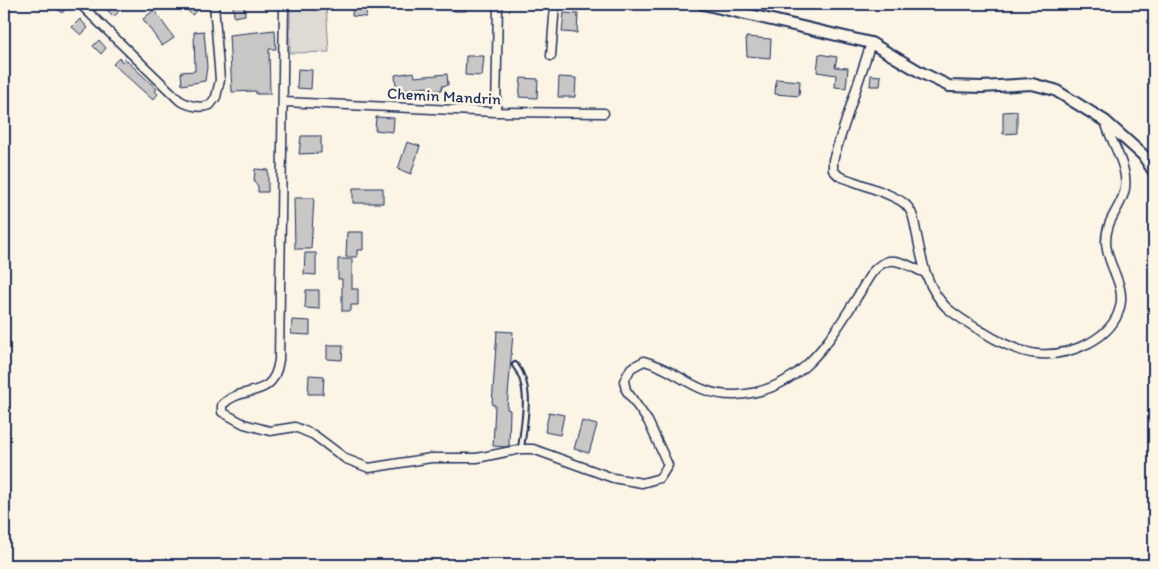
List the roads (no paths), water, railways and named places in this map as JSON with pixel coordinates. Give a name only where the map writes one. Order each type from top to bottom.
[{"type":"street","points":[[80,4],[179,100],[195,107],[203,108],[210,105],[219,89],[214,4]]},
{"type":"street","points":[[284,4],[284,102],[278,369],[273,381],[265,388],[230,397],[222,405],[222,412],[244,424],[270,431],[295,427],[314,435],[346,459],[369,468],[431,458],[478,458],[521,449],[533,449],[613,478],[642,483],[660,478],[668,465],[648,421],[626,390],[624,381],[631,368],[644,361],[659,365],[688,383],[713,394],[736,395],[760,392],[783,381],[811,363],[831,339],[875,268],[890,261],[905,264],[925,273]]},
{"type":"street","points":[[496,112],[498,4]]},
{"type":"street","points":[[551,56],[555,4]]},
{"type":"street","points":[[703,4],[719,6],[871,43],[929,77],[949,86],[982,87],[1032,84],[1044,86],[1068,97],[1105,121],[1143,155],[1154,172]]},
{"type":"street","points":[[871,43],[833,160],[833,170],[839,176],[904,202],[912,212],[925,273],[933,292],[947,308],[1004,345],[1026,353],[1050,355],[1070,352],[1101,337],[1114,324],[1120,308],[1122,294],[1106,243],[1108,220],[1124,193],[1125,178],[1105,121]]},
{"type":"street","name":"Chemin Mandrin","points":[[284,102],[496,112],[604,113]]},
{"type":"lane","points":[[515,365],[523,375],[526,387],[521,449]]}]
